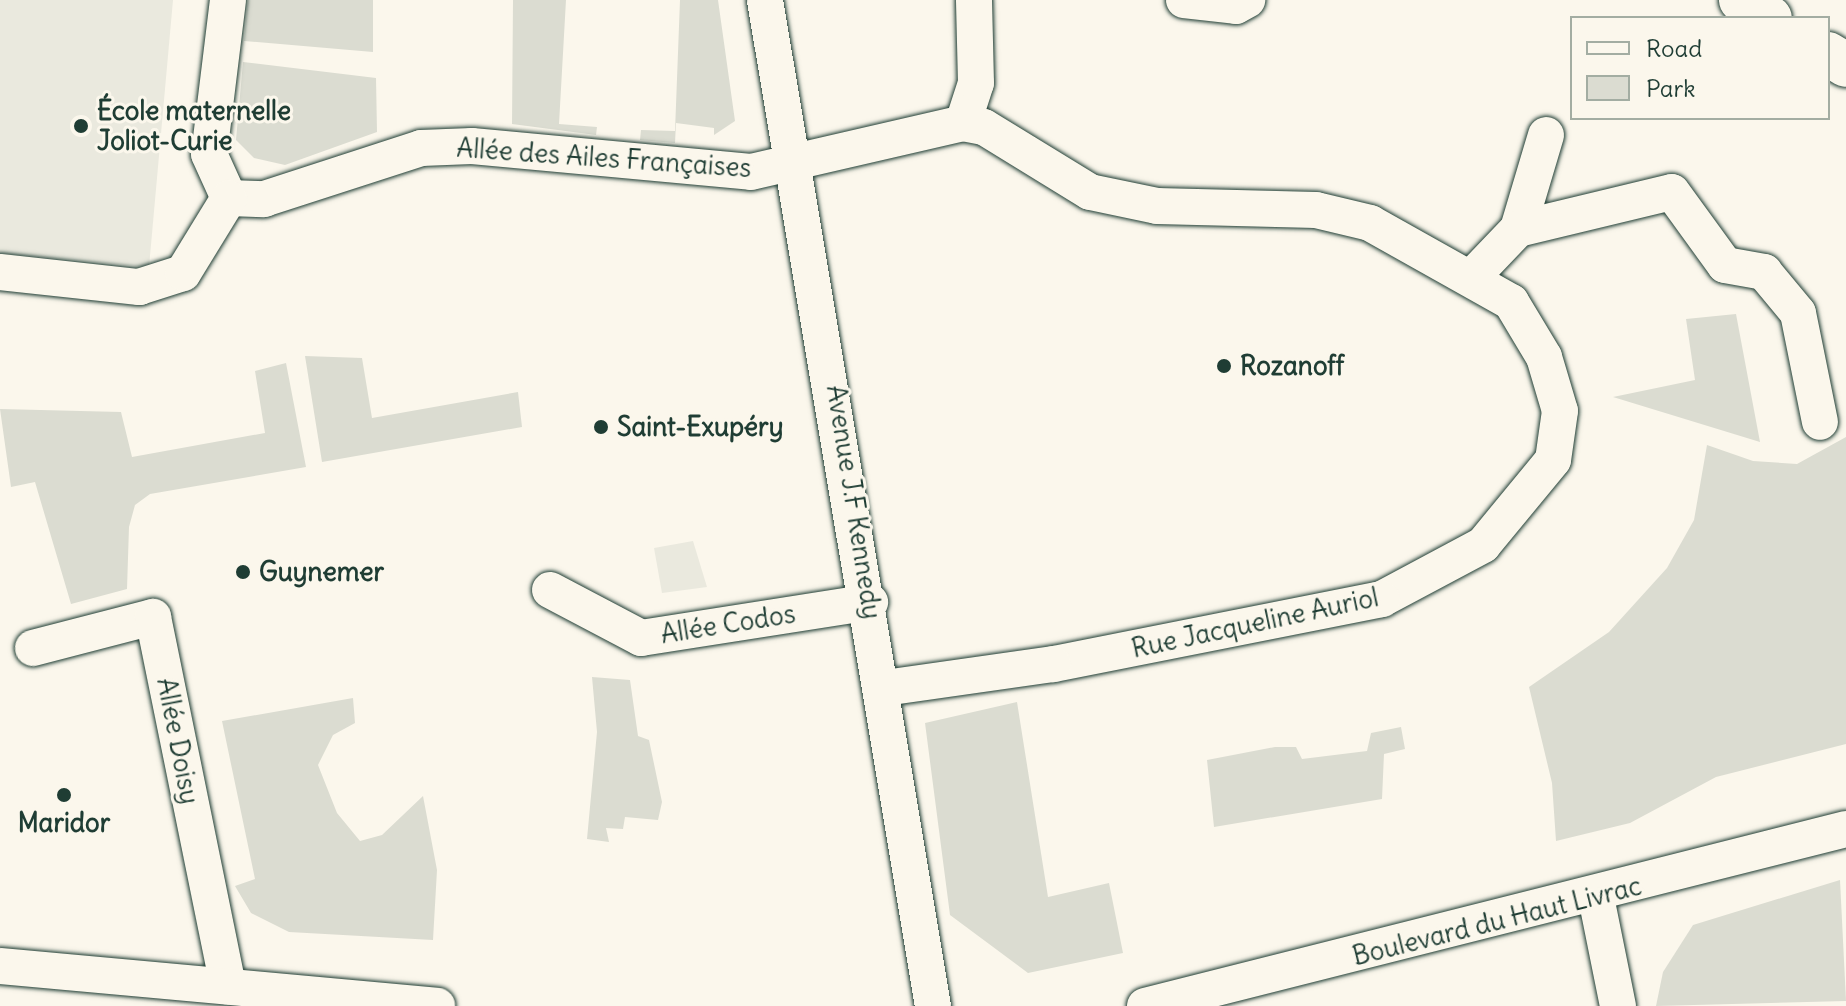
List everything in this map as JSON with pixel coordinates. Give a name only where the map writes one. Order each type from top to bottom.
[{"type":"street","points":[[0,272],[139,287],[183,273],[229,198],[209,154],[228,0]]},
{"type":"street","name":"Avenue J.F Kennedy","points":[[765,0],[885,688],[933,1006]]},
{"type":"street","points":[[793,158],[963,123],[976,83],[974,0]]},
{"type":"street","points":[[1184,0],[1247,0]]},
{"type":"street","points":[[1741,0],[1767,16]]},
{"type":"street","name":"Rue Jacqueline Auriol","points":[[885,688],[1053,664],[1382,599],[1483,545],[1553,460],[1560,411],[1544,357],[1511,302],[1474,275],[1370,223],[1316,210],[1157,206],[1090,192],[984,127],[963,123]]},
{"type":"street","points":[[1474,275],[1518,229],[1546,135]]},
{"type":"street","name":"Allée des Ailes Françaises","points":[[229,198],[264,199],[421,148],[472,146],[751,172],[793,158]]},
{"type":"street","points":[[1518,229],[1672,192],[1725,265],[1764,272],[1798,313],[1820,422]]},
{"type":"street","name":"Allée Codos","points":[[550,590],[641,638],[870,602]]},
{"type":"street","name":"Allée Doisy","points":[[33,648],[153,617],[228,986]]},
{"type":"street","name":"Boulevard du Haut Livrac","points":[[1145,1006],[1596,897],[1846,829]]},
{"type":"street","points":[[1596,897],[1618,1006]]},
{"type":"street","points":[[0,966],[437,1006]]},
{"type":"shaded area","name":"École maternelle Joliot-Curie","points":[[0,0],[173,0],[149,267],[0,253]]},
{"type":"shaded area","points":[[693,541],[707,587],[662,593],[654,548]]},
{"type":"green space","points":[[248,0],[373,0],[373,52],[244,41]]},
{"type":"green space","points":[[513,0],[566,0],[559,124],[597,127],[596,135],[512,124]]},
{"type":"green space","points":[[680,0],[718,0],[735,121],[714,135],[714,128],[676,123],[675,143],[640,140],[641,130],[675,131]]},
{"type":"green space","points":[[243,62],[376,78],[377,132],[285,165],[254,158],[236,140]]},
{"type":"green space","points":[[1736,314],[1760,442],[1613,397],[1695,380],[1686,319]]},
{"type":"green space","points":[[305,356],[362,358],[372,418],[518,392],[522,427],[322,462]]},
{"type":"green space","points":[[286,363],[306,467],[150,494],[135,505],[129,527],[127,589],[71,604],[35,482],[11,487],[0,409],[121,412],[132,457],[265,433],[255,371]]},
{"type":"green space","points":[[1846,437],[1846,744],[1716,777],[1630,823],[1556,841],[1552,783],[1529,687],[1609,632],[1667,568],[1694,520],[1707,445],[1753,461],[1797,464]]},
{"type":"green space","points":[[592,677],[630,680],[638,736],[649,740],[662,802],[658,820],[625,817],[623,829],[606,828],[609,842],[587,839],[597,732]]},
{"type":"green space","points":[[353,698],[355,723],[333,735],[318,765],[337,813],[360,841],[382,835],[423,796],[437,870],[433,940],[289,932],[251,913],[235,886],[255,879],[222,721]]},
{"type":"green space","points":[[1017,702],[1048,897],[1109,883],[1123,953],[1028,973],[950,915],[925,723]]},
{"type":"green space","points":[[1401,727],[1405,749],[1384,754],[1382,799],[1214,827],[1207,760],[1275,747],[1296,747],[1302,759],[1367,751],[1371,733]]},
{"type":"green space","points":[[1840,880],[1846,1001],[1656,1006],[1663,972],[1693,925]]},
{"type":"place","name":"École maternelle Joliot-Curie","points":[[81,126]]},
{"type":"place","name":"Rozanoff","points":[[1224,366]]},
{"type":"place","name":"Saint-Exupéry","points":[[601,427]]},
{"type":"place","name":"Guynemer","points":[[243,572]]},
{"type":"place","name":"Maridor","points":[[64,795]]}]
